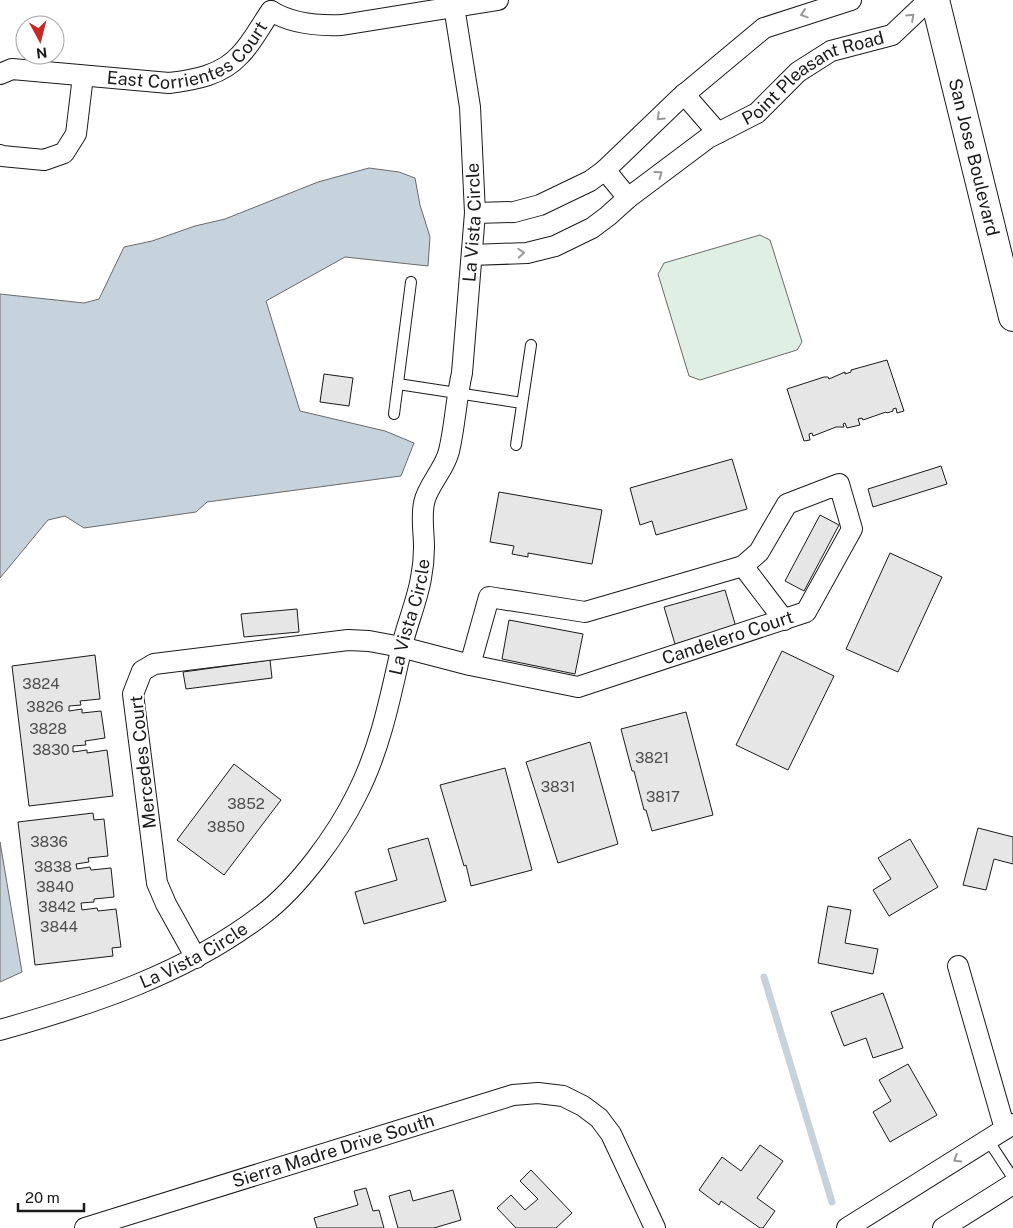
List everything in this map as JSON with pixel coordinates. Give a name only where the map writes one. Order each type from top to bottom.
[{"type":"main road","name":"San Jose Boulevard","points":[[935,0],[1011,299]]},
{"type":"street","name":"East Corrientes Court","points":[[0,74],[12,69],[170,83],[191,80],[220,71],[240,56],[271,6],[281,17],[328,26],[454,4],[498,0]]},
{"type":"street","points":[[475,213],[514,212],[540,206],[574,190],[605,170],[684,94],[764,28],[851,0]]},
{"type":"street","name":"Point Pleasant Road","points":[[472,255],[527,254],[555,246],[592,228],[628,198],[708,138],[756,113],[798,72],[831,51],[892,35],[929,0]]},
{"type":"street","name":"La Vista Circle","points":[[0,1030],[134,987],[196,958],[263,915],[285,895],[303,874],[336,830],[357,794],[372,757],[389,702],[401,647],[421,579],[424,548],[422,518],[424,500],[448,453],[462,373],[475,213],[470,107],[454,4]]},
{"type":"street","name":"East Corrientes Court","points":[[0,154],[2,156],[44,160],[64,153],[76,134],[83,76]]},
{"type":"street","points":[[684,94],[718,133]]},
{"type":"street","points":[[605,170],[628,198]]},
{"type":"street","name":"Candelero Court","points":[[401,647],[470,665],[578,687],[806,612],[852,529],[840,484],[787,504],[759,552],[743,566],[585,612],[489,597],[470,665]]},
{"type":"street","points":[[743,566],[784,620]]},
{"type":"street","name":"Mercedes Court","points":[[196,958],[166,904],[157,883],[133,694],[142,671],[154,664],[348,640],[369,641],[401,647]]},
{"type":"street","points":[[847,1228],[869,1222],[1009,1126],[958,966]]},
{"type":"street","name":"Sierra Madre Drive South","points":[[84,1228],[513,1095],[538,1092],[563,1096],[583,1106],[599,1118],[611,1134],[655,1228]]},
{"type":"street","points":[[943,1228],[1013,1184]]},
{"type":"lane","points":[[394,414],[411,282]]},
{"type":"lane","points":[[516,445],[531,345]]},
{"type":"lane","points":[[398,384],[522,403]]},
{"type":"lane","points":[[988,1140],[1013,1178]]},
{"type":"green space","points":[[760,235],[770,240],[802,342],[797,350],[700,380],[689,376],[658,274],[664,263]]},
{"type":"shaded area","points":[[369,168],[399,172],[415,178],[420,205],[430,237],[428,266],[345,257],[266,301],[300,411],[385,431],[414,443],[401,476],[207,502],[196,512],[84,528],[65,516],[48,520],[0,578],[0,294],[84,303],[99,299],[124,247],[152,241],[195,226],[225,219],[318,182]]},
{"type":"shaded area","points":[[0,842],[22,972],[0,982]]},
{"type":"building","points":[[887,360],[904,411],[897,413],[896,408],[893,411],[863,420],[862,418],[858,419],[860,425],[847,428],[845,423],[843,424],[844,427],[836,427],[813,436],[812,433],[809,434],[810,440],[804,441],[787,389],[824,377],[829,379],[845,372],[845,374],[851,372],[851,370]]},
{"type":"building","points":[[324,374],[353,378],[349,406],[320,402]]},
{"type":"building","points":[[732,459],[747,509],[656,535],[652,521],[640,525],[630,488]]},
{"type":"building","points":[[941,466],[947,484],[873,507],[868,489]]},
{"type":"building","points":[[499,492],[602,510],[592,564],[528,553],[528,557],[512,554],[514,546],[490,542]]},
{"type":"building","points":[[820,515],[839,525],[804,591],[785,581]]},
{"type":"building","points":[[890,553],[942,577],[898,672],[846,649]]},
{"type":"building","points":[[725,590],[736,627],[675,644],[664,607]]},
{"type":"building","points":[[297,609],[299,632],[244,637],[241,614]]},
{"type":"building","points":[[509,620],[583,634],[575,674],[502,659]]},
{"type":"building","points":[[782,651],[834,676],[788,770],[736,745]]},
{"type":"building","points":[[95,655],[100,699],[80,701],[81,705],[69,706],[69,711],[82,709],[82,713],[101,711],[105,738],[85,741],[86,745],[73,746],[73,752],[87,750],[87,753],[107,750],[113,796],[29,806],[12,666]]},
{"type":"building","points":[[270,660],[272,678],[186,689],[183,672]]},
{"type":"building","points":[[686,712],[713,815],[652,831],[646,810],[644,810],[634,771],[632,771],[621,729]]},
{"type":"building","points":[[590,742],[618,844],[558,863],[526,762]]},
{"type":"building","points":[[234,764],[281,800],[224,875],[177,840]]},
{"type":"building","points":[[505,768],[532,870],[471,886],[440,785]]},
{"type":"building","points":[[93,813],[94,820],[104,819],[108,856],[88,858],[89,862],[76,864],[77,869],[90,867],[91,870],[111,868],[114,897],[94,899],[94,902],[81,903],[82,910],[97,908],[98,911],[116,909],[121,947],[112,948],[113,956],[35,965],[18,822]]},
{"type":"building","points":[[978,828],[1013,837],[1013,864],[994,859],[986,890],[963,885]]},
{"type":"building","points":[[428,838],[446,901],[364,924],[355,892],[397,880],[388,849]]},
{"type":"building","points":[[910,839],[938,887],[889,916],[873,890],[891,879],[878,858]]},
{"type":"building","points":[[828,906],[851,910],[845,943],[878,949],[873,974],[818,963]]},
{"type":"building","points":[[883,993],[903,1048],[873,1058],[866,1038],[844,1046],[831,1012]]},
{"type":"building","points":[[908,1064],[937,1115],[890,1142],[873,1112],[891,1101],[879,1080]]},
{"type":"building","points":[[760,1145],[783,1161],[757,1198],[775,1211],[763,1228],[760,1228],[721,1201],[719,1205],[699,1190],[722,1157],[741,1171]]},
{"type":"building","points":[[531,1170],[572,1213],[556,1228],[516,1228],[497,1208],[511,1195],[525,1210],[538,1199],[520,1181]]},
{"type":"building","points":[[366,1188],[373,1211],[379,1210],[384,1228],[317,1228],[314,1218],[358,1205],[354,1191]]},
{"type":"building","points":[[410,1190],[413,1201],[453,1190],[461,1220],[434,1228],[398,1228],[389,1196]]},
{"type":"waterway","points":[[764,977],[832,1202]]}]
